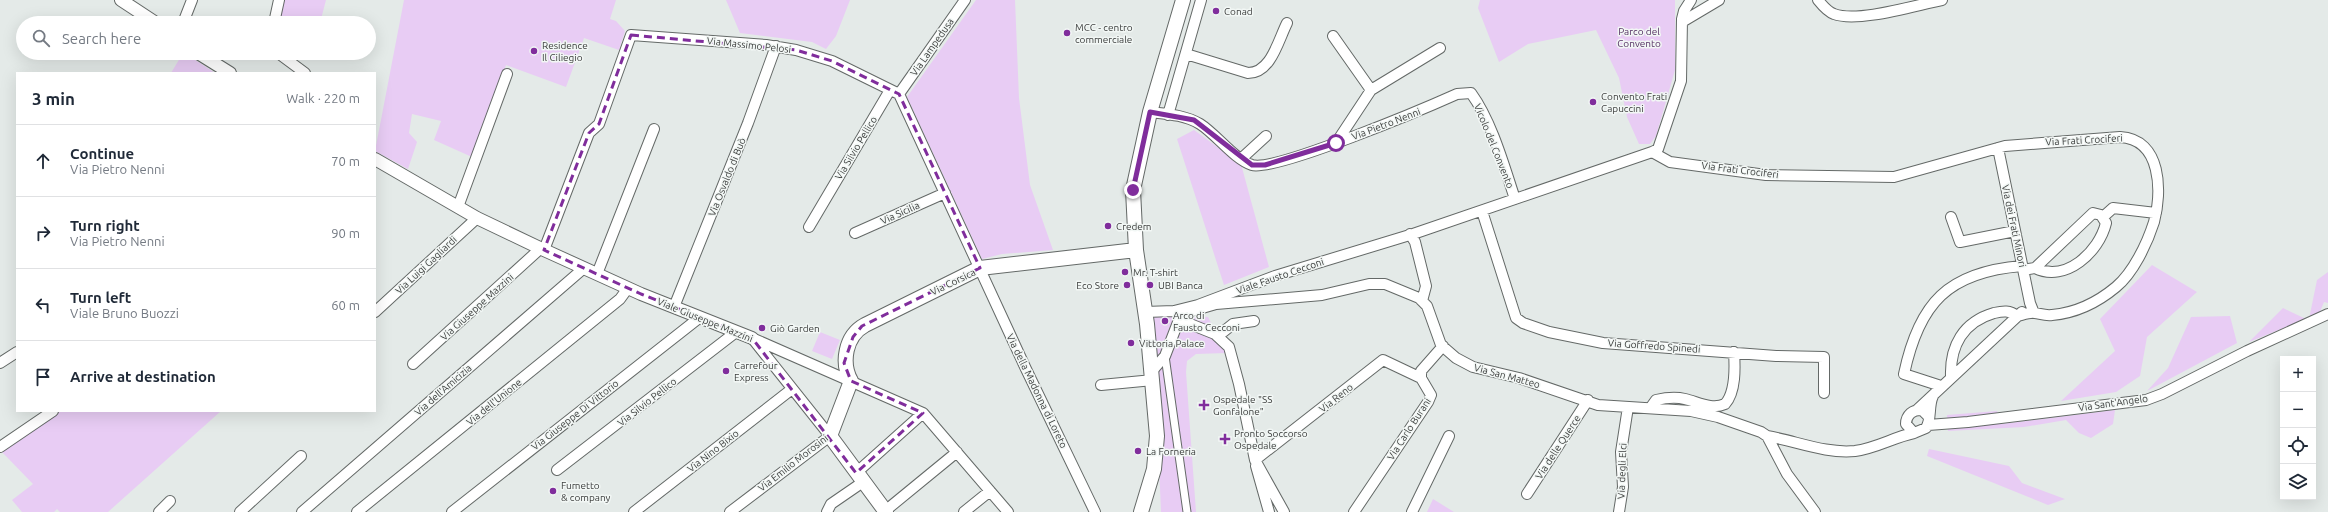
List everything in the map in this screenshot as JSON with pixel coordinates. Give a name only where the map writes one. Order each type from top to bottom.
[{"type":"main road","points":[[1174,32],[1178,0]]},
{"type":"main road","points":[[1141,512],[1150,481],[1157,440],[1152,375],[1136,250],[1133,190],[1150,112],[1183,0]]},
{"type":"main road","name":"Via Corsica","points":[[851,382],[845,370],[845,357],[853,337],[859,328],[980,268],[1136,250]]},
{"type":"main road","name":"Via Emilio Morosini","points":[[830,436],[851,382]]},
{"type":"main road","points":[[830,436],[886,512]]},
{"type":"street","points":[[120,0],[145,16]]},
{"type":"street","points":[[185,16],[192,0]]},
{"type":"street","points":[[276,16],[279,0]]},
{"type":"street","name":"Via Lampedusa","points":[[894,92],[965,0]]},
{"type":"street","points":[[1168,115],[1201,0]]},
{"type":"street","points":[[1652,152],[1658,149],[1681,81],[1682,22],[1684,11],[1691,0]]},
{"type":"street","points":[[1682,22],[1719,0]]},
{"type":"street","points":[[1818,0],[1832,14],[1842,17],[1869,16],[1942,0]]},
{"type":"street","points":[[1186,54],[1248,73],[1256,73],[1263,68],[1272,55],[1287,23]]},
{"type":"street","name":"Via Massimo Pelosi","points":[[543,249],[588,133],[599,124],[630,35],[776,46],[802,51],[832,61],[894,92]]},
{"type":"street","points":[[1333,36],[1371,90]]},
{"type":"street","name":"Via Osvaldo di Buò","points":[[674,307],[748,124],[776,46]]},
{"type":"street","points":[[1336,143],[1371,90],[1440,48]]},
{"type":"street","points":[[209,60],[228,72]]},
{"type":"street","points":[[287,60],[304,72]]},
{"type":"street","points":[[458,207],[507,74]]},
{"type":"street","points":[[894,92],[945,192],[980,268]]},
{"type":"street","name":"Via Silvio Pellico","points":[[809,227],[894,92]]},
{"type":"street","name":"Via Pietro Nenni","points":[[1150,112],[1187,118],[1201,124],[1252,165],[1265,165],[1336,143],[1458,94],[1471,93]]},
{"type":"street","name":"Vicolo del Convento","points":[[1471,93],[1478,102],[1502,160],[1515,199]]},
{"type":"street","points":[[597,274],[654,129]]},
{"type":"street","points":[[1242,158],[1266,136]]},
{"type":"street","name":"Via Frati Crociferi","points":[[1652,152],[1670,162],[1766,175],[1894,177],[1998,148],[2019,144],[2113,137],[2133,139],[2145,148],[2156,167],[2158,187],[2156,213],[2152,227],[2131,269],[2116,287],[2094,303],[2072,311],[2052,315],[2040,315],[2034,313],[2017,316]]},
{"type":"street","name":"Via dei Frati Minori","points":[[1998,148],[2022,268],[2030,303],[2034,313]]},
{"type":"street","name":"Viale Fausto Cecconi","points":[[1145,312],[1177,314],[1275,276],[1482,211],[1652,152]]},
{"type":"street","name":"Viale Giuseppe Mazzini","points":[[376,160],[477,218],[584,268],[699,318],[752,338],[923,413],[1008,512]]},
{"type":"street","name":"Via Sicilia","points":[[855,233],[945,192]]},
{"type":"street","points":[[2103,217],[2113,208],[2156,213]]},
{"type":"street","name":"Via Goffredo Spinedi","points":[[1482,211],[1516,318],[1524,323],[1549,332],[1603,343],[1824,357],[1824,393]]},
{"type":"street","points":[[1941,386],[1904,374],[1912,338],[1926,311],[1945,292],[1966,278],[1992,270],[2035,268],[2042,272],[2054,272],[2077,264],[2088,256],[2098,244],[2106,223],[2103,217],[2093,213],[2035,268]]},
{"type":"street","name":"Via Luigi Gagliardi","points":[[376,311],[477,218]]},
{"type":"street","points":[[1951,218],[1960,242],[2015,231]]},
{"type":"street","points":[[1190,324],[1188,317],[1191,309],[1216,304],[1322,295],[1369,284],[1385,284],[1401,289],[1422,301],[1426,286],[1412,234]]},
{"type":"street","name":"Via Giuseppe Mazzini","points":[[413,364],[543,249]]},
{"type":"street","name":"Via dell'Amicizia","points":[[302,512],[584,268]]},
{"type":"street","name":"Via della Madonna di Loreto","points":[[980,268],[1029,376],[1095,512]]},
{"type":"street","name":"Via dell'Unione","points":[[357,512],[620,300],[628,288]]},
{"type":"street","name":"Via San Matteo","points":[[1422,301],[1427,306],[1443,346],[1456,358],[1473,367],[1519,378],[1588,400],[1598,405],[1651,407],[1708,414],[1750,427],[1767,436]]},
{"type":"street","points":[[1887,443],[1897,434],[1906,422],[1909,415],[1934,394],[1951,376],[2030,303]]},
{"type":"street","points":[[1951,376],[1952,354],[1963,333],[1978,320],[1989,315],[2006,311],[2012,312],[2017,316]]},
{"type":"street","points":[[1101,385],[1152,375],[1165,356],[1177,314],[1190,324],[1218,336],[1226,344],[1232,355],[1255,460],[1269,512]]},
{"type":"street","name":"Via Sant'Angelo","points":[[1767,436],[1835,450],[1854,451],[1887,443],[1900,436],[1923,430],[1928,421],[1968,422],[2146,400],[2162,394],[2247,351],[2328,314]]},
{"type":"street","name":"Via Giuseppe Di Vittorio","points":[[452,512],[699,318]]},
{"type":"street","points":[[1218,336],[1233,324],[1254,321]]},
{"type":"street","name":"Via Silvio Pellico","points":[[557,470],[736,332]]},
{"type":"street","points":[[752,338],[830,436]]},
{"type":"street","points":[[1421,378],[1421,371],[1443,346]]},
{"type":"street","points":[[1651,407],[1656,400],[1663,399],[1684,399],[1715,406],[1725,404],[1730,395],[1734,369],[1734,352]]},
{"type":"street","points":[[0,363],[16,353]]},
{"type":"street","points":[[1165,356],[1187,512]]},
{"type":"street","name":"Via Reno","points":[[1255,460],[1383,360],[1421,378]]},
{"type":"street","name":"Via Carlo Burani","points":[[1354,512],[1432,395],[1421,378]]},
{"type":"street","name":"Via Nino Bixio","points":[[634,512],[792,390]]},
{"type":"street","points":[[1928,421],[1930,403],[1934,394]]},
{"type":"street","name":"Via delle Querce","points":[[1527,494],[1588,400]]},
{"type":"street","name":"Via degli Elci","points":[[1619,512],[1623,486],[1621,452],[1628,407]]},
{"type":"street","points":[[1916,410],[1922,410],[1928,421]]},
{"type":"street","points":[[0,447],[52,412]]},
{"type":"street","points":[[828,512],[831,504],[923,413]]},
{"type":"street","points":[[1906,422],[1908,429],[1914,433]]},
{"type":"street","name":"Via Emilio Morosini","points":[[730,512],[830,436]]},
{"type":"street","points":[[1412,512],[1449,436]]},
{"type":"street","points":[[1767,436],[1787,474],[1815,512]]},
{"type":"street","points":[[886,512],[957,452]]},
{"type":"street","points":[[240,512],[301,456]]},
{"type":"street","points":[[1255,460],[1284,512]]},
{"type":"street","points":[[964,512],[990,491]]},
{"type":"street","points":[[159,512],[170,501]]},
{"type":"highlighted area","points":[[631,35],[796,50],[832,61],[899,94],[980,268],[862,326],[853,337],[844,363],[851,381],[923,413],[856,473],[752,338],[641,294],[544,250],[589,133],[599,124]]},
{"type":"green space","points":[[283,0],[326,0],[322,16],[280,16]]},
{"type":"green space","points":[[404,0],[616,0],[610,19],[616,21],[625,31],[619,50],[584,38],[566,87],[506,65],[472,157],[434,140],[441,121],[412,114],[409,133],[417,142],[408,169],[376,152]]},
{"type":"green space","points":[[726,0],[850,0],[836,36],[826,49],[812,42],[740,33]]},
{"type":"green space","points":[[976,0],[1015,0],[1019,98],[1030,185],[1053,250],[1002,254],[982,259],[907,97]]},
{"type":"green space","name":"Parco del Convento","points":[[1480,0],[1675,0],[1675,70],[1656,136],[1650,144],[1639,144],[1627,117],[1619,78],[1596,30],[1528,44],[1499,62],[1478,8]]},
{"type":"green space","points":[[179,60],[196,60],[214,72],[172,72]]},
{"type":"green space","points":[[1194,130],[1241,164],[1269,267],[1224,285],[1177,139]]},
{"type":"green space","points":[[2152,265],[2197,292],[2147,337],[2140,376],[2116,392],[2061,401],[2115,351],[2100,319]]},
{"type":"green space","points":[[2328,272],[2328,303],[2324,302],[2319,314],[2309,319],[2317,280]]},
{"type":"green space","points":[[2283,308],[2306,319],[2249,342]]},
{"type":"green space","points":[[1173,315],[1208,317],[1226,353],[1196,354],[1187,361],[1186,372],[1196,512],[1161,512],[1153,316]]},
{"type":"green space","points":[[2230,316],[2237,343],[2147,391],[2168,368],[2191,317]]},
{"type":"green space","points":[[820,332],[840,340],[832,359],[812,351]]},
{"type":"green space","points":[[2115,410],[2113,424],[2091,438],[2079,433],[2066,420],[2024,427],[1948,431],[1947,415],[1997,411],[2001,424]]},
{"type":"green space","points":[[59,412],[220,412],[108,512],[60,512],[57,509],[54,512],[22,512],[12,500],[33,484],[1,451]]},
{"type":"green space","points":[[1929,449],[2009,466],[2022,483],[2065,499],[2048,505],[1927,456]]},
{"type":"green space","points":[[1433,499],[1454,512],[1427,512]]},
{"type":"place","name":"Conad","points":[[1216,11]]},
{"type":"place","name":"MCC - centro commerciale","points":[[1067,33]]},
{"type":"place","name":"Residence Il Ciliegio","points":[[534,51]]},
{"type":"place","name":"Convento Frati Capuccini","points":[[1593,102]]},
{"type":"place","name":"Credem","points":[[1108,226]]},
{"type":"place","name":"Mr. T-shirt","points":[[1125,272]]},
{"type":"place","name":"Eco Store","points":[[1127,285]]},
{"type":"place","name":"UBI Banca","points":[[1150,285]]},
{"type":"place","name":"Arco di Fausto Cecconi","points":[[1165,321]]},
{"type":"place","name":"Giò Garden","points":[[762,328]]},
{"type":"place","name":"Vittoria Palace","points":[[1131,343]]},
{"type":"place","name":"Carrefour Express","points":[[726,371]]},
{"type":"place","name":"Ospedale \"SS Gonfalone\"","points":[[1204,405]]},
{"type":"place","name":"Pronto Soccorso Ospedale","points":[[1225,439]]},
{"type":"place","name":"La Forneria","points":[[1138,451]]},
{"type":"place","name":"Fumetto & company","points":[[553,491]]},
{"type":"route","points":[[1133,190],[1134,177],[1150,112],[1194,120],[1209,130],[1247,163],[1258,166],[1310,152],[1336,143]]}]
